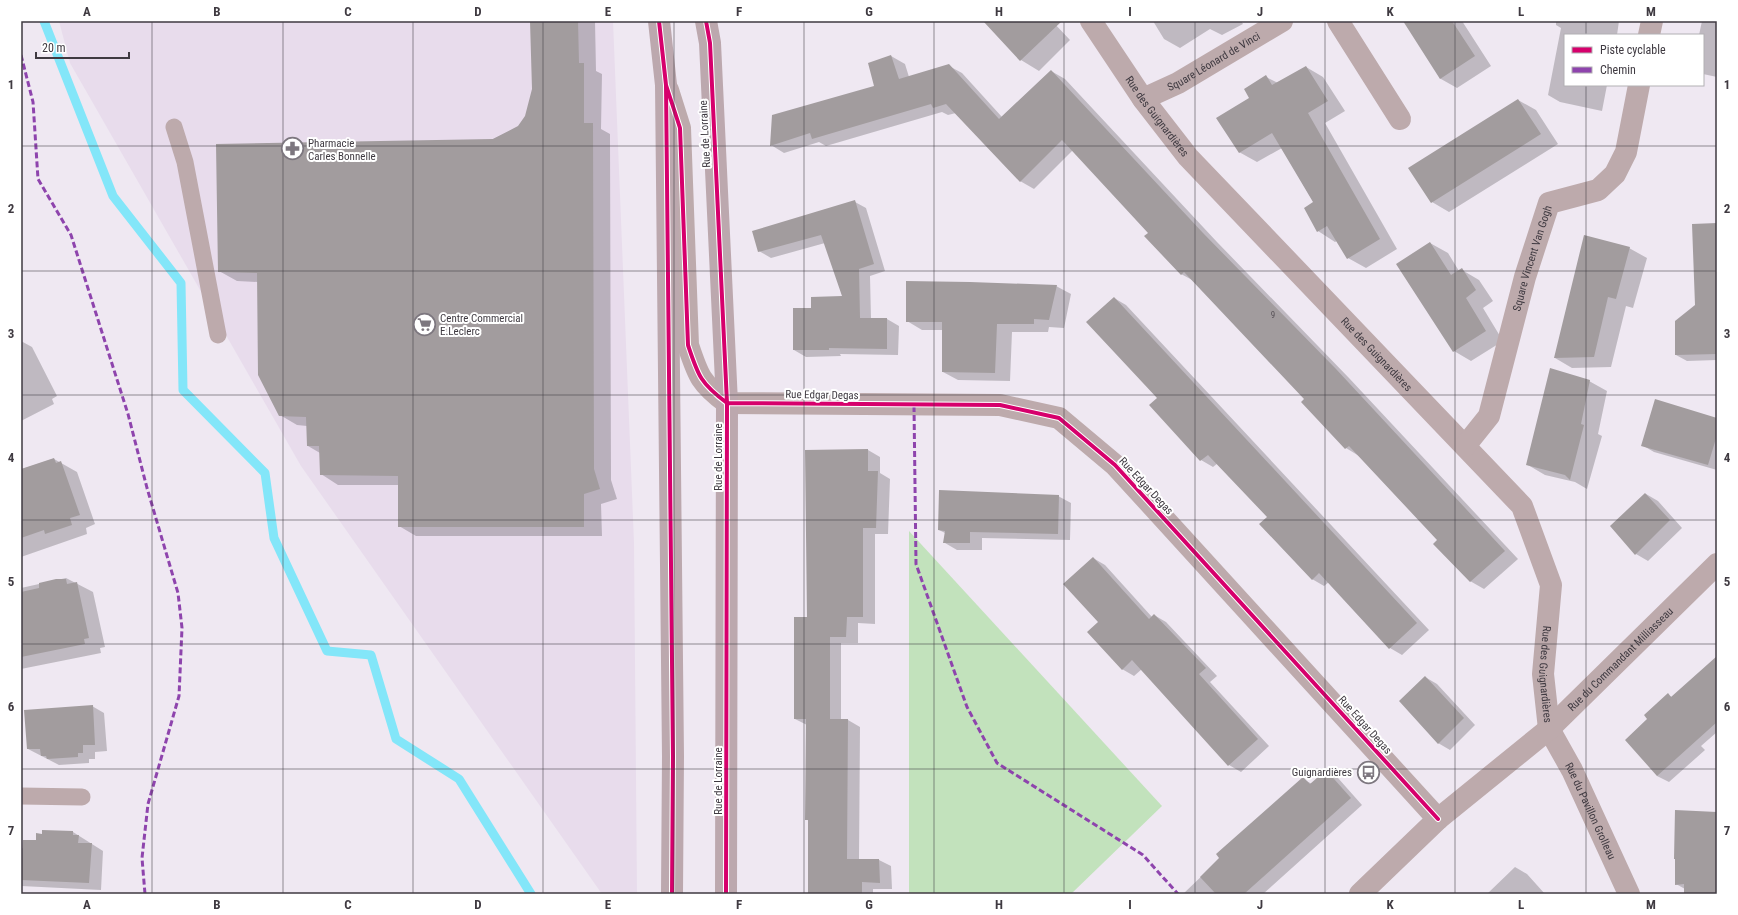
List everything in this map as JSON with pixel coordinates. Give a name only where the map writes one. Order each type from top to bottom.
[{"type":"main road","points":[[659,21],[666,85],[673,748],[672,894]]},
{"type":"main road","name":"Rue de Lorraine","points":[[706,21],[710,43],[727,403],[726,894]]},
{"type":"street","name":"Rue des Guignardières","points":[[1091,21],[1143,99],[1188,157],[1522,506],[1550,585],[1543,674],[1550,729]]},
{"type":"street","name":"Square Léonard de Vinci","points":[[1143,99],[1178,83],[1282,21]]},
{"type":"street","points":[[1338,21],[1400,120]]},
{"type":"street","points":[[1649,34],[1652,21]]},
{"type":"street","points":[[666,85],[680,128],[688,345],[698,376],[711,391],[727,403]]},
{"type":"street","name":"Square Vincent Van Gogh","points":[[1465,446],[1489,416],[1525,278],[1549,203],[1598,190],[1615,174],[1626,152],[1639,86]]},
{"type":"street","name":"Rue Edgar Degas","points":[[727,403],[1000,405],[1059,418],[1115,465],[1438,819]]},
{"type":"street","name":"Rue du Commandant Milliasseau","points":[[1360,894],[1438,819],[1550,729],[1717,564]]},
{"type":"street","name":"Rue du Pavillon Grolleau","points":[[1550,729],[1572,770],[1629,894]]},
{"type":"lane","points":[[174,127],[184,162],[218,335]]},
{"type":"lane","points":[[21,796],[82,797]]},
{"type":"shaded area","points":[[59,21],[613,21],[634,543],[637,894],[602,894],[301,466],[70,63]]},
{"type":"green space","points":[[909,531],[1162,806],[1071,894],[909,894]]},
{"type":"building","name":"Centre Commercial E.Leclerc","points":[[530,21],[578,21],[579,63],[584,63],[584,123],[593,123],[594,469],[600,489],[584,494],[584,527],[398,527],[398,476],[320,475],[319,446],[307,446],[306,417],[279,416],[258,375],[257,273],[218,272],[216,144],[493,139],[518,126],[525,116],[532,89]]},
{"type":"building","points":[[983,21],[1062,21],[1020,61]]},
{"type":"building","points":[[1403,21],[1452,21],[1475,56],[1440,79]]},
{"type":"building","points":[[891,55],[899,79],[949,64],[999,119],[1051,70],[1203,233],[1336,369],[1505,551],[1470,582],[1433,544],[1437,540],[1349,446],[1345,449],[1301,402],[1304,399],[1184,272],[1181,275],[1144,236],[1148,233],[1062,140],[1020,182],[946,104],[933,108],[931,104],[812,139],[810,133],[770,146],[772,115],[874,86],[868,63]]},
{"type":"building","points":[[1306,66],[1328,101],[1308,113],[1380,239],[1347,259],[1327,226],[1317,232],[1304,208],[1313,202],[1272,133],[1239,153],[1216,118],[1249,98],[1244,89],[1266,75],[1272,85]]},
{"type":"building","points":[[1518,99],[1541,134],[1431,203],[1408,168]]},
{"type":"building","points":[[855,200],[874,264],[859,269],[860,318],[887,318],[887,349],[829,348],[829,350],[793,350],[793,308],[811,308],[811,297],[842,296],[821,235],[758,252],[752,231]]},
{"type":"building","points":[[1717,223],[1717,354],[1675,355],[1675,321],[1695,305],[1692,224]]},
{"type":"building","points":[[1584,235],[1630,247],[1616,299],[1608,297],[1594,357],[1554,358]]},
{"type":"building","points":[[1430,242],[1451,275],[1462,268],[1476,290],[1466,298],[1486,331],[1453,352],[1396,264]]},
{"type":"building","points":[[906,281],[1057,285],[1049,320],[1034,319],[1034,324],[997,324],[995,373],[942,372],[942,322],[906,322]]},
{"type":"building","points":[[1114,297],[1417,623],[1389,649],[1319,573],[1312,580],[1259,524],[1267,517],[1208,455],[1200,461],[1149,405],[1157,398],[1086,322]]},
{"type":"building","points":[[1550,368],[1590,380],[1581,424],[1584,425],[1570,480],[1565,475],[1526,465]]},
{"type":"building","points":[[1655,399],[1717,418],[1717,435],[1708,465],[1641,446]]},
{"type":"building","points":[[868,449],[868,471],[878,471],[876,528],[863,528],[863,617],[847,617],[846,637],[830,637],[830,719],[848,719],[847,859],[879,859],[880,883],[862,882],[862,894],[808,894],[808,820],[805,820],[806,719],[794,719],[794,617],[807,617],[805,450]]},
{"type":"building","points":[[54,458],[56,463],[61,461],[80,515],[70,518],[72,525],[45,534],[44,530],[21,538],[21,469]]},
{"type":"building","points":[[939,490],[1059,495],[1058,534],[970,532],[970,543],[943,543],[945,531],[938,530]]},
{"type":"building","points":[[1645,493],[1670,520],[1635,555],[1610,526]]},
{"type":"building","points":[[1093,557],[1149,619],[1154,614],[1206,668],[1199,674],[1258,739],[1228,766],[1132,660],[1122,670],[1087,632],[1098,622],[1063,584]]},
{"type":"building","points":[[56,579],[66,579],[67,584],[77,582],[89,638],[84,639],[85,644],[21,657],[21,592],[39,588],[39,583]]},
{"type":"building","points":[[1717,656],[1717,722],[1657,776],[1625,740],[1647,719],[1644,715],[1668,693],[1671,697]]},
{"type":"building","points":[[1425,676],[1464,718],[1438,744],[1399,701]]},
{"type":"building","points":[[93,705],[95,745],[83,745],[83,753],[78,753],[78,757],[47,759],[46,756],[41,756],[40,749],[27,749],[24,710]]},
{"type":"building","points":[[1326,770],[1351,798],[1244,894],[1216,894],[1200,877],[1219,858],[1216,854],[1303,777],[1310,784]]},
{"type":"building","points":[[1675,810],[1717,812],[1717,894],[1684,894],[1684,884],[1675,885]]},
{"type":"building","points":[[42,830],[73,831],[73,835],[79,835],[78,843],[92,843],[89,883],[21,880],[23,840],[36,840],[36,833],[42,834]]},
{"type":"waterway","points":[[44,21],[113,196],[181,283],[183,390],[265,473],[274,538],[327,651],[371,655],[396,739],[459,779],[531,894]]},
{"type":"marked path","points":[[21,55],[33,102],[38,179],[71,235],[128,414],[147,488],[178,593],[182,628],[179,696],[148,804],[142,858],[145,894]]},
{"type":"marked path","points":[[914,406],[916,564],[967,707],[997,763],[1143,855],[1178,894]]},
{"type":"cycle path","points":[[659,21],[666,85],[673,756],[672,894]]},
{"type":"cycle path","points":[[706,21],[710,43],[727,403],[726,894]]},
{"type":"cycle path","points":[[666,85],[680,128],[688,345],[701,378],[711,390],[727,403],[1000,405],[1059,418],[1115,465],[1438,819]]},
{"type":"place","name":"Pharmacie Carles Bonnelle","points":[[292,149]]},
{"type":"place","name":"Centre Commercial E.Leclerc","points":[[425,324]]},
{"type":"place","name":"Guignardières","points":[[1368,772]]}]
